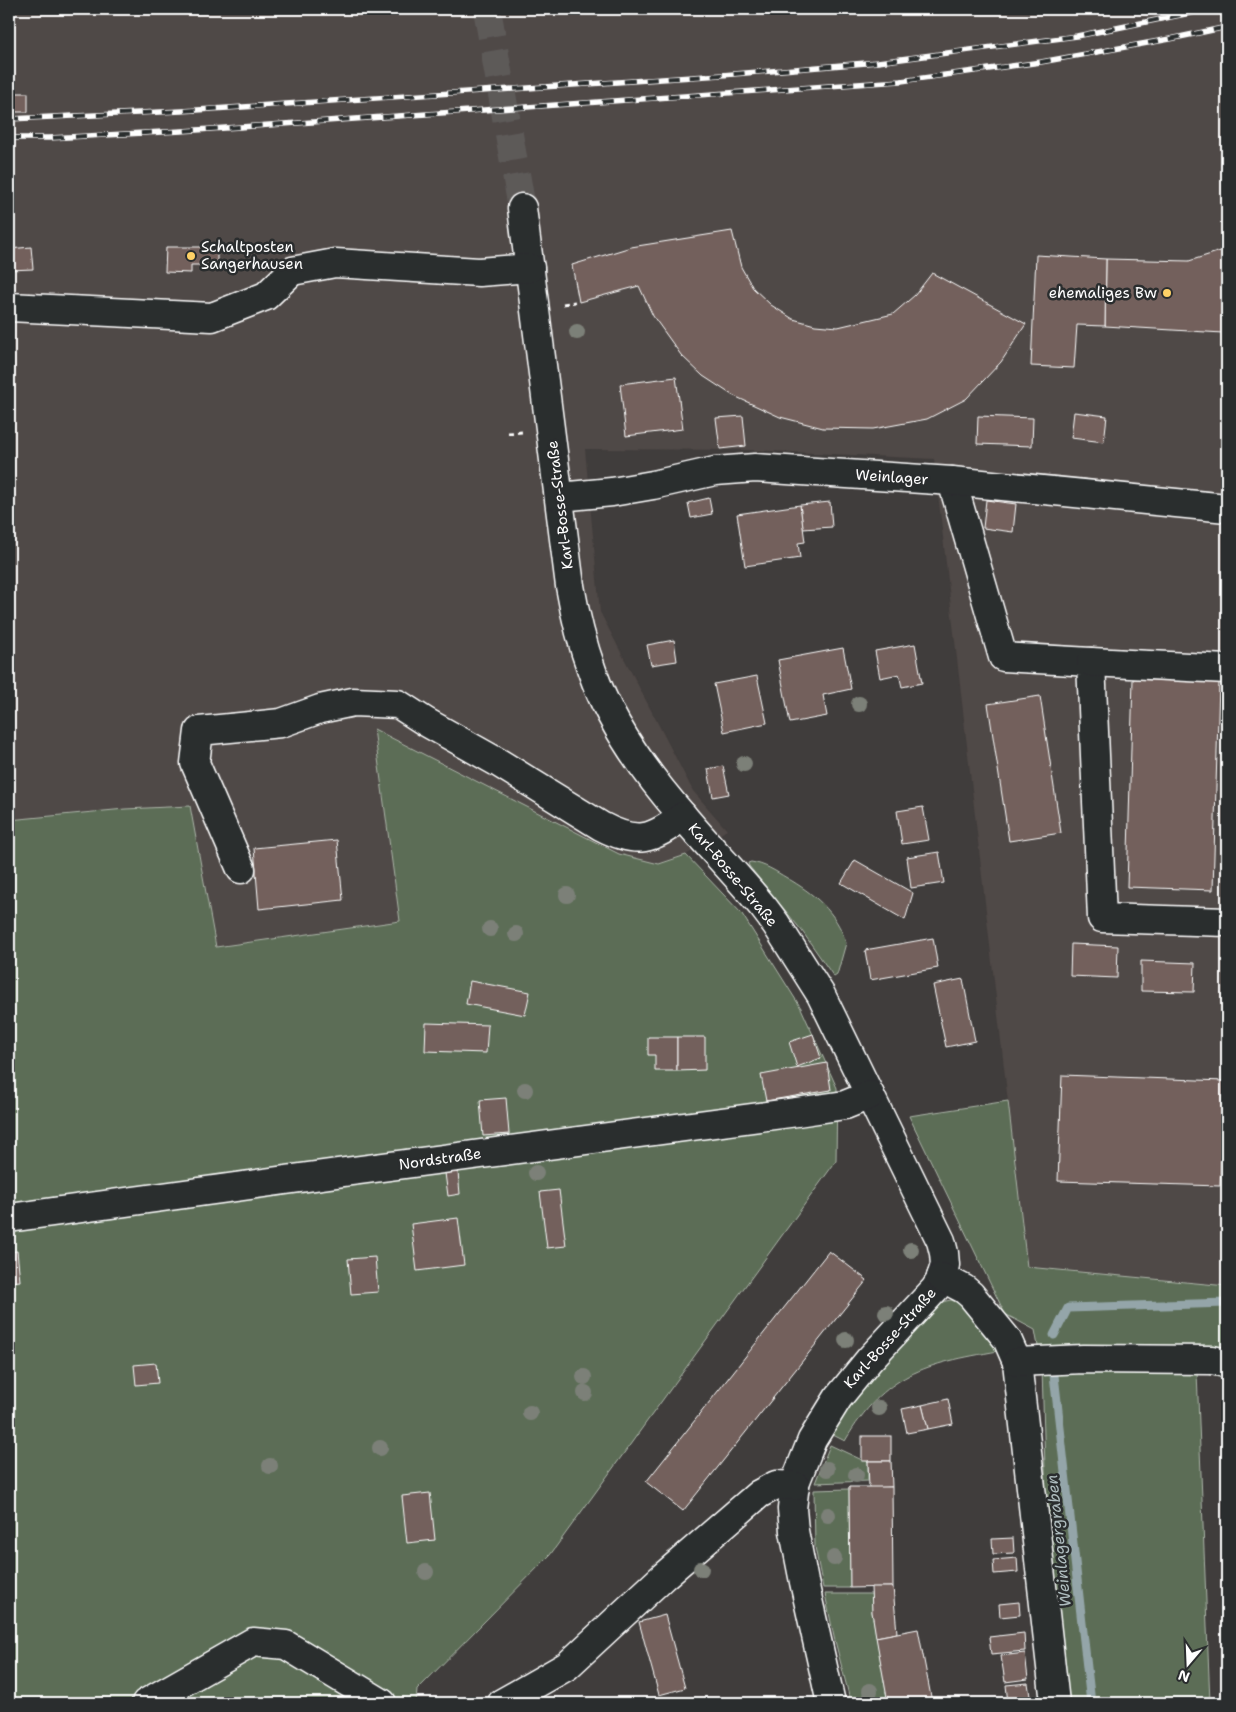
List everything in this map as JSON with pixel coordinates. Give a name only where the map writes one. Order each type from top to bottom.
[{"type":"street","name":"Karl-Bosse-Straße","points":[[522,208],[564,548],[574,613],[592,672],[604,700],[626,739],[657,783],[776,924],[821,995],[943,1244],[945,1265],[932,1294],[868,1360],[838,1398],[812,1440],[798,1472],[792,1510],[797,1547],[831,1703]]},
{"type":"street","points":[[9,307],[212,317],[266,296],[292,271],[335,263],[479,272],[530,268]]},
{"type":"street","name":"Weinlager","points":[[559,497],[612,492],[715,471],[741,468],[952,481],[1227,508]]},
{"type":"street","points":[[952,481],[1003,657],[1227,669]]},
{"type":"street","points":[[1092,662],[1102,918],[1227,922]]},
{"type":"street","points":[[241,870],[195,763],[199,731],[281,723],[320,709],[353,702],[398,704],[613,832],[632,836],[650,836],[661,832],[683,816]]},
{"type":"street","name":"Nordstraße","points":[[9,1218],[805,1111],[846,1105],[870,1095]]},
{"type":"street","points":[[941,1277],[964,1288],[971,1294],[1007,1339],[1017,1362],[1055,1703]]},
{"type":"street","points":[[1017,1362],[1082,1359],[1212,1360],[1227,1363]]},
{"type":"street","points":[[502,1703],[567,1666],[664,1576],[759,1494],[776,1485],[795,1486]]},
{"type":"street","points":[[146,1703],[252,1642],[286,1645],[382,1703]]},
{"type":"shaded area","points":[[9,9],[1227,9],[1227,1286],[1027,1267],[934,459],[750,450],[585,449],[600,612],[693,791],[727,830],[686,855],[659,864],[619,854],[374,730],[400,921],[216,947],[190,806],[125,809],[9,820]]},
{"type":"green space","points":[[374,729],[619,854],[659,864],[686,855],[742,914],[801,1008],[837,1088],[836,1161],[550,1555],[417,1690],[416,1703],[9,1703],[9,820],[125,809],[190,806],[216,947],[400,921]]},
{"type":"green space","points":[[751,862],[770,868],[797,884],[823,904],[837,922],[846,943],[837,975],[834,977],[802,931],[749,866],[748,863]]},
{"type":"green space","points":[[1008,1101],[1027,1267],[1227,1286],[1227,1379],[1197,1372],[1210,1703],[1068,1703],[1047,1537],[1042,1368],[1035,1330],[1005,1314],[909,1116]]},
{"type":"green space","points":[[951,1300],[964,1305],[998,1351],[949,1361],[909,1375],[876,1400],[860,1418],[845,1441],[831,1434],[842,1410],[899,1344],[941,1303]]},
{"type":"green space","points":[[830,1445],[868,1461],[868,1481],[815,1483]]},
{"type":"green space","points":[[849,1489],[850,1588],[823,1588],[815,1547],[814,1490]]},
{"type":"green space","points":[[825,1594],[872,1594],[872,1612],[888,1703],[851,1703]]},
{"type":"building","points":[[9,93],[28,93],[28,112],[9,112]]},
{"type":"building","points":[[732,231],[741,267],[753,288],[771,305],[793,319],[815,325],[838,327],[893,314],[915,295],[932,273],[1026,324],[1001,362],[966,399],[927,419],[873,429],[823,428],[780,417],[732,395],[703,376],[681,355],[653,316],[639,286],[579,302],[572,265],[631,247]]},
{"type":"building","points":[[31,247],[33,269],[9,270],[9,249]]},
{"type":"building","name":"Schaltposten Sangerhausen","points":[[166,247],[217,247],[217,265],[191,265],[191,273],[165,272]]},
{"type":"building","name":"ehemaliges Bw","points":[[1227,249],[1227,338],[1223,333],[1105,326],[1106,259],[1189,261]]},
{"type":"building","points":[[1036,255],[1106,259],[1105,326],[1077,325],[1074,368],[1031,366]]},
{"type":"building","points":[[676,377],[683,429],[626,436],[620,384]]},
{"type":"building","points":[[1074,412],[1107,416],[1104,442],[1071,438]]},
{"type":"building","points":[[743,416],[746,446],[720,449],[716,418]]},
{"type":"building","points":[[978,416],[1033,418],[1032,446],[977,444]]},
{"type":"building","points":[[709,498],[712,514],[691,518],[688,503]]},
{"type":"building","points":[[986,500],[1016,504],[1013,532],[983,528]]},
{"type":"building","points":[[830,502],[832,527],[803,529],[800,505]]},
{"type":"building","points":[[800,505],[805,542],[798,543],[800,558],[745,566],[737,514]]},
{"type":"building","points":[[674,640],[677,661],[651,665],[647,645]]},
{"type":"building","points":[[915,644],[922,683],[902,687],[899,674],[880,678],[875,651]]},
{"type":"building","points":[[843,648],[851,689],[823,695],[827,716],[790,723],[778,660]]},
{"type":"building","points":[[757,676],[767,723],[724,732],[714,684]]},
{"type":"building","points":[[1133,679],[1219,682],[1213,890],[1127,887]]},
{"type":"building","points":[[1040,696],[1061,833],[1009,841],[988,704]]},
{"type":"building","points":[[723,766],[729,794],[713,797],[708,769]]},
{"type":"building","points":[[923,807],[929,840],[902,844],[897,811]]},
{"type":"building","points":[[337,840],[343,900],[259,909],[254,848]]},
{"type":"building","points":[[939,852],[944,883],[911,888],[907,857]]},
{"type":"building","points":[[855,860],[913,893],[905,920],[841,883]]},
{"type":"building","points":[[933,938],[938,968],[870,980],[865,950]]},
{"type":"building","points":[[1071,944],[1118,946],[1117,978],[1070,976]]},
{"type":"building","points":[[1141,961],[1195,963],[1194,992],[1141,991]]},
{"type":"building","points":[[963,979],[975,1041],[946,1047],[933,985]]},
{"type":"building","points":[[470,981],[530,992],[525,1015],[466,1004]]},
{"type":"building","points":[[426,1023],[488,1025],[486,1053],[425,1051]]},
{"type":"building","points":[[813,1034],[821,1058],[797,1067],[789,1042]]},
{"type":"building","points":[[648,1037],[677,1037],[677,1071],[655,1071],[655,1055],[648,1055]]},
{"type":"building","points":[[677,1037],[705,1037],[705,1070],[677,1071]]},
{"type":"building","points":[[827,1063],[831,1090],[766,1101],[761,1075]]},
{"type":"building","points":[[1062,1075],[1224,1081],[1220,1186],[1058,1181]]},
{"type":"building","points":[[506,1098],[509,1134],[483,1136],[480,1100]]},
{"type":"building","points":[[458,1172],[460,1194],[448,1196],[445,1173]]},
{"type":"building","points":[[559,1190],[566,1246],[547,1248],[540,1192]]},
{"type":"building","points":[[458,1218],[464,1265],[417,1271],[411,1224]]},
{"type":"building","points":[[17,1251],[20,1281],[9,1282],[9,1252]]},
{"type":"building","points":[[829,1251],[867,1280],[683,1511],[646,1482]]},
{"type":"building","points":[[375,1257],[378,1292],[351,1294],[348,1259]]},
{"type":"building","points":[[156,1363],[158,1383],[136,1385],[134,1365]]},
{"type":"building","points":[[948,1399],[953,1424],[928,1429],[922,1405]]},
{"type":"building","points":[[922,1405],[928,1429],[907,1433],[902,1409]]},
{"type":"building","points":[[862,1436],[891,1436],[891,1461],[862,1461]]},
{"type":"building","points":[[868,1461],[891,1461],[892,1487],[869,1488]]},
{"type":"building","points":[[849,1487],[892,1487],[893,1587],[850,1588]]},
{"type":"building","points":[[430,1493],[435,1540],[407,1543],[402,1496]]},
{"type":"building","points":[[1013,1538],[1014,1553],[993,1554],[992,1539]]},
{"type":"building","points":[[1017,1558],[1018,1572],[994,1574],[993,1560]]},
{"type":"building","points":[[871,1587],[893,1587],[897,1633],[876,1637]]},
{"type":"building","points":[[1019,1602],[1020,1615],[1000,1617],[999,1604]]},
{"type":"building","points":[[665,1615],[685,1688],[659,1695],[639,1622]]},
{"type":"building","points":[[918,1629],[932,1702],[888,1703],[876,1637]]},
{"type":"building","points":[[1024,1633],[1025,1651],[991,1654],[989,1637]]},
{"type":"building","points":[[1025,1653],[1028,1679],[1005,1682],[1001,1656]]},
{"type":"building","points":[[1028,1683],[1031,1703],[1008,1703],[1006,1685]]},
{"type":"waterway","name":"Weinlagergraben","points":[[1054,1335],[1068,1308],[1227,1303]]},
{"type":"waterway","name":"Weinlagergraben","points":[[1054,1375],[1091,1703]]},
{"type":"tunnel","points":[[487,9],[522,208]]},
{"type":"railway","points":[[9,119],[182,111],[722,75],[878,62],[1077,36],[1210,9]]},
{"type":"railway","points":[[9,138],[49,138],[182,131],[901,81],[1041,62],[1227,27]]},
{"type":"place","name":"Schaltposten Sangerhausen","points":[[191,256]]},
{"type":"place","name":"ehemaliges Bw","points":[[1167,293]]}]
